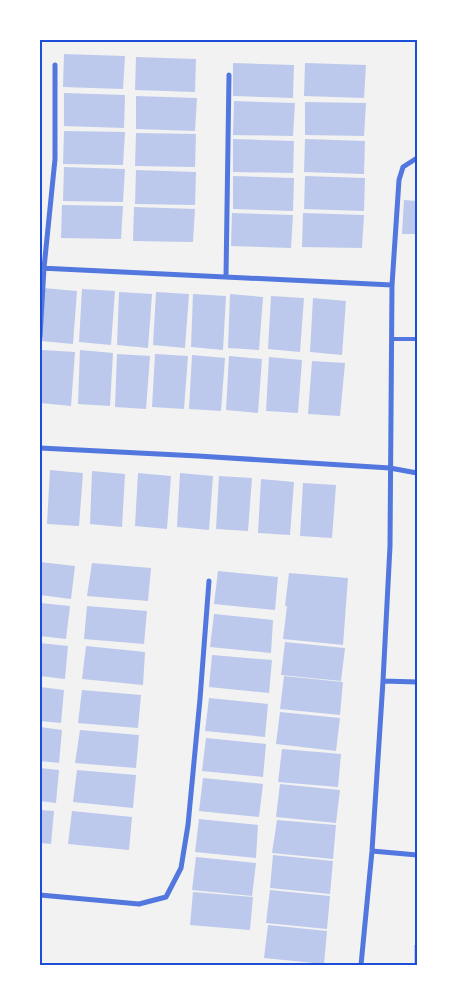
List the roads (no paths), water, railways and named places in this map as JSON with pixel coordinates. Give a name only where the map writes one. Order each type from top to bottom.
[{"type":"street","points":[[40,336],[42,268],[55,159],[55,65]]},
{"type":"street","points":[[226,277],[229,75]]},
{"type":"street","points":[[361,965],[372,851],[390,546],[392,285],[399,180],[403,167],[417,158]]},
{"type":"street","points":[[42,268],[392,285]]},
{"type":"street","points":[[40,448],[208,456],[390,468],[417,473]]},
{"type":"street","points":[[40,895],[139,904],[166,897],[181,868],[188,826],[209,581]]},
{"type":"street","points":[[383,681],[417,682]]},
{"type":"street","points":[[372,851],[417,855]]},
{"type":"lane","points":[[392,339],[417,339]]}]
